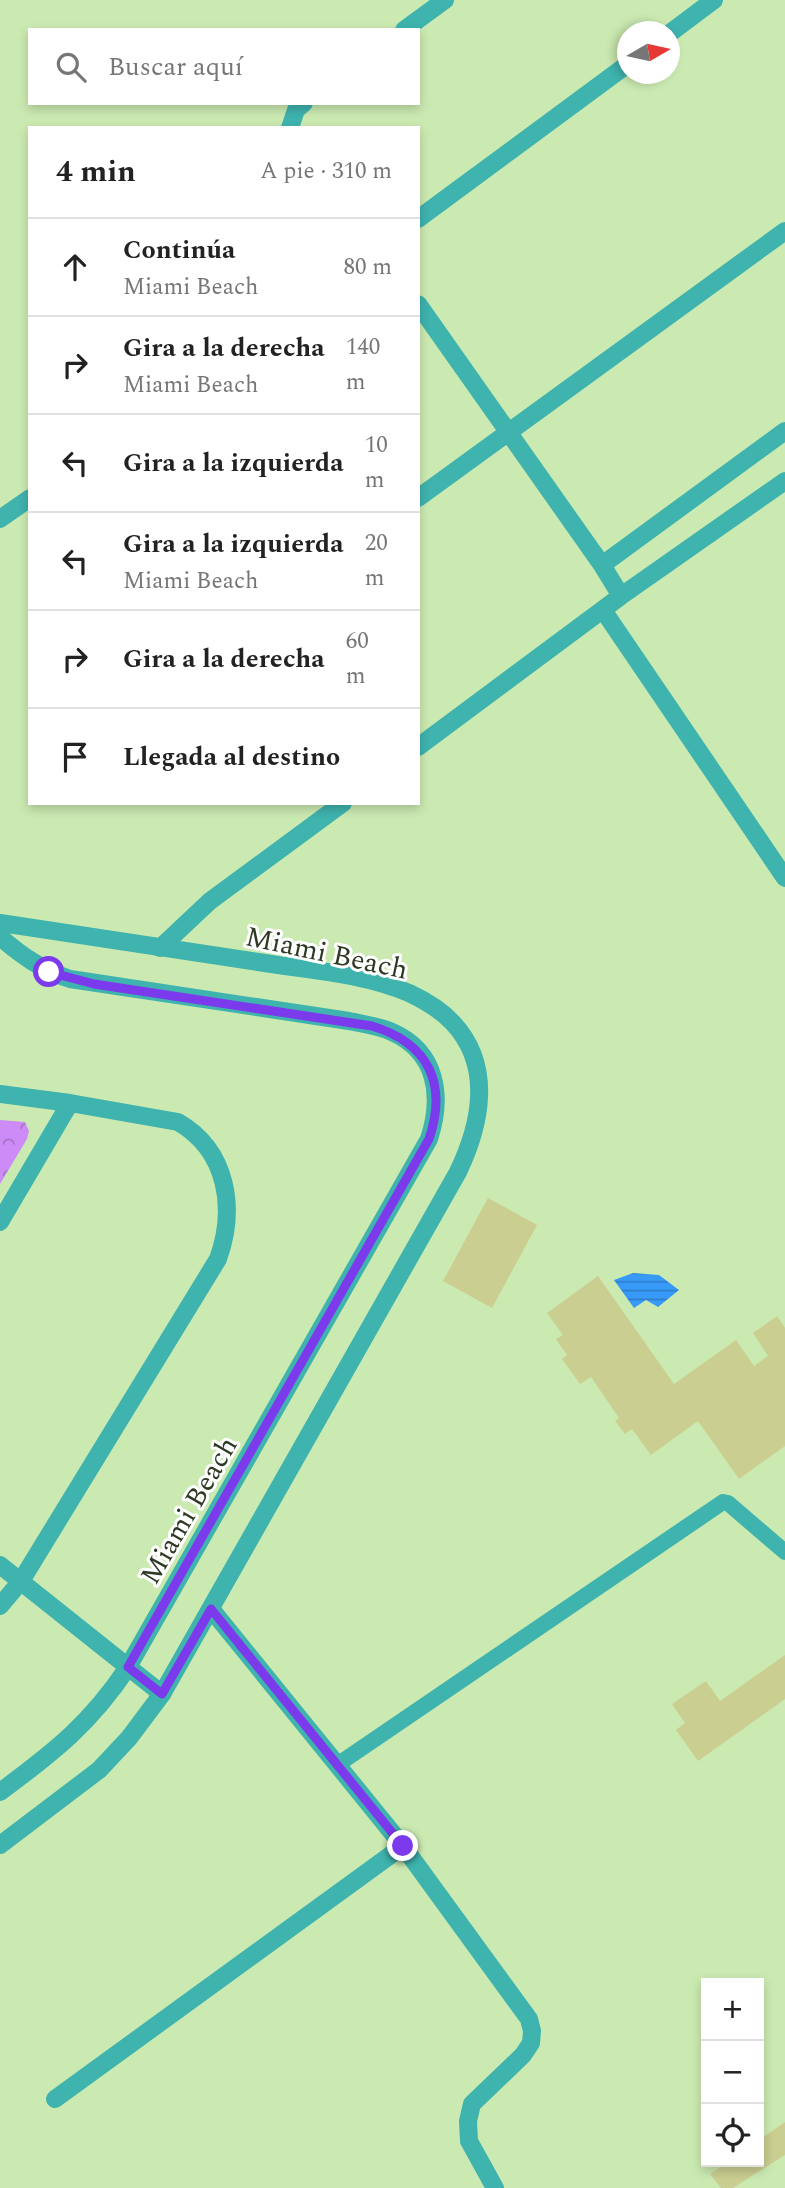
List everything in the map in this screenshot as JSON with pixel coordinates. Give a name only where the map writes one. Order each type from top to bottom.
[{"type":"street","points":[[407,28],[445,0]]},
{"type":"street","points":[[680,26],[714,0]]},
{"type":"street","points":[[420,218],[617,72]]},
{"type":"street","points":[[291,126],[296,110],[302,105]]},
{"type":"street","points":[[420,497],[785,231]]},
{"type":"street","points":[[420,307],[621,596]]},
{"type":"street","points":[[602,565],[785,431]]},
{"type":"street","points":[[420,746],[621,596],[785,481]]},
{"type":"street","points":[[0,519],[28,499]]},
{"type":"street","points":[[603,610],[785,878]]},
{"type":"street","points":[[160,948],[210,901],[340,805]]},
{"type":"street","name":"Miami Beach","points":[[0,923],[336,974],[408,993],[435,1008],[453,1023],[467,1042],[477,1067],[480,1092],[478,1118],[458,1172],[162,1694],[144,1721],[107,1762],[0,1845]]},
{"type":"street","name":"Miami Beach","points":[[0,937],[26,959],[49,972],[70,979],[349,1021],[392,1032],[422,1055],[432,1074],[437,1096],[436,1118],[429,1139],[128,1667],[94,1714],[69,1739],[0,1792]]},
{"type":"street","points":[[0,1094],[178,1122],[193,1130],[205,1143],[223,1181],[227,1199],[226,1237],[218,1259],[20,1581],[0,1606]]},
{"type":"street","points":[[0,1222],[70,1103]]},
{"type":"street","points":[[0,1565],[162,1694]]},
{"type":"street","points":[[211,1609],[403,1846],[529,2019],[533,2031],[531,2043],[523,2055],[472,2104],[468,2121],[469,2141],[495,2188]]},
{"type":"street","points":[[55,2099],[403,1846]]},
{"type":"lane","points":[[337,1765],[723,1502],[728,1503],[785,1552]]},
{"type":"green space","points":[[0,1120],[25,1122],[29,1131],[0,1184]]},
{"type":"water","points":[[633,1273],[659,1275],[679,1290],[658,1307],[646,1300],[634,1308],[614,1280]]},
{"type":"building","points":[[488,1198],[537,1225],[492,1308],[443,1281]]},
{"type":"building","points":[[598,1276],[674,1384],[736,1340],[754,1366],[768,1356],[753,1333],[777,1316],[785,1328],[785,1446],[739,1479],[698,1421],[651,1455],[632,1429],[625,1434],[615,1421],[619,1418],[591,1377],[580,1384],[562,1359],[567,1355],[556,1339],[563,1335],[547,1313]]},
{"type":"building","points":[[785,1655],[785,1699],[698,1761],[676,1730],[685,1723],[672,1704],[706,1681],[720,1701]]},
{"type":"building","points":[[785,2122],[785,2155],[733,2188],[721,2188],[710,2174],[720,2167],[764,2167],[764,2137]]},
{"type":"route","points":[[49,972],[94,984],[372,1026],[392,1032],[408,1042],[422,1055],[432,1074],[437,1096],[436,1118],[429,1139],[128,1667],[162,1694],[211,1609],[403,1846]]}]
